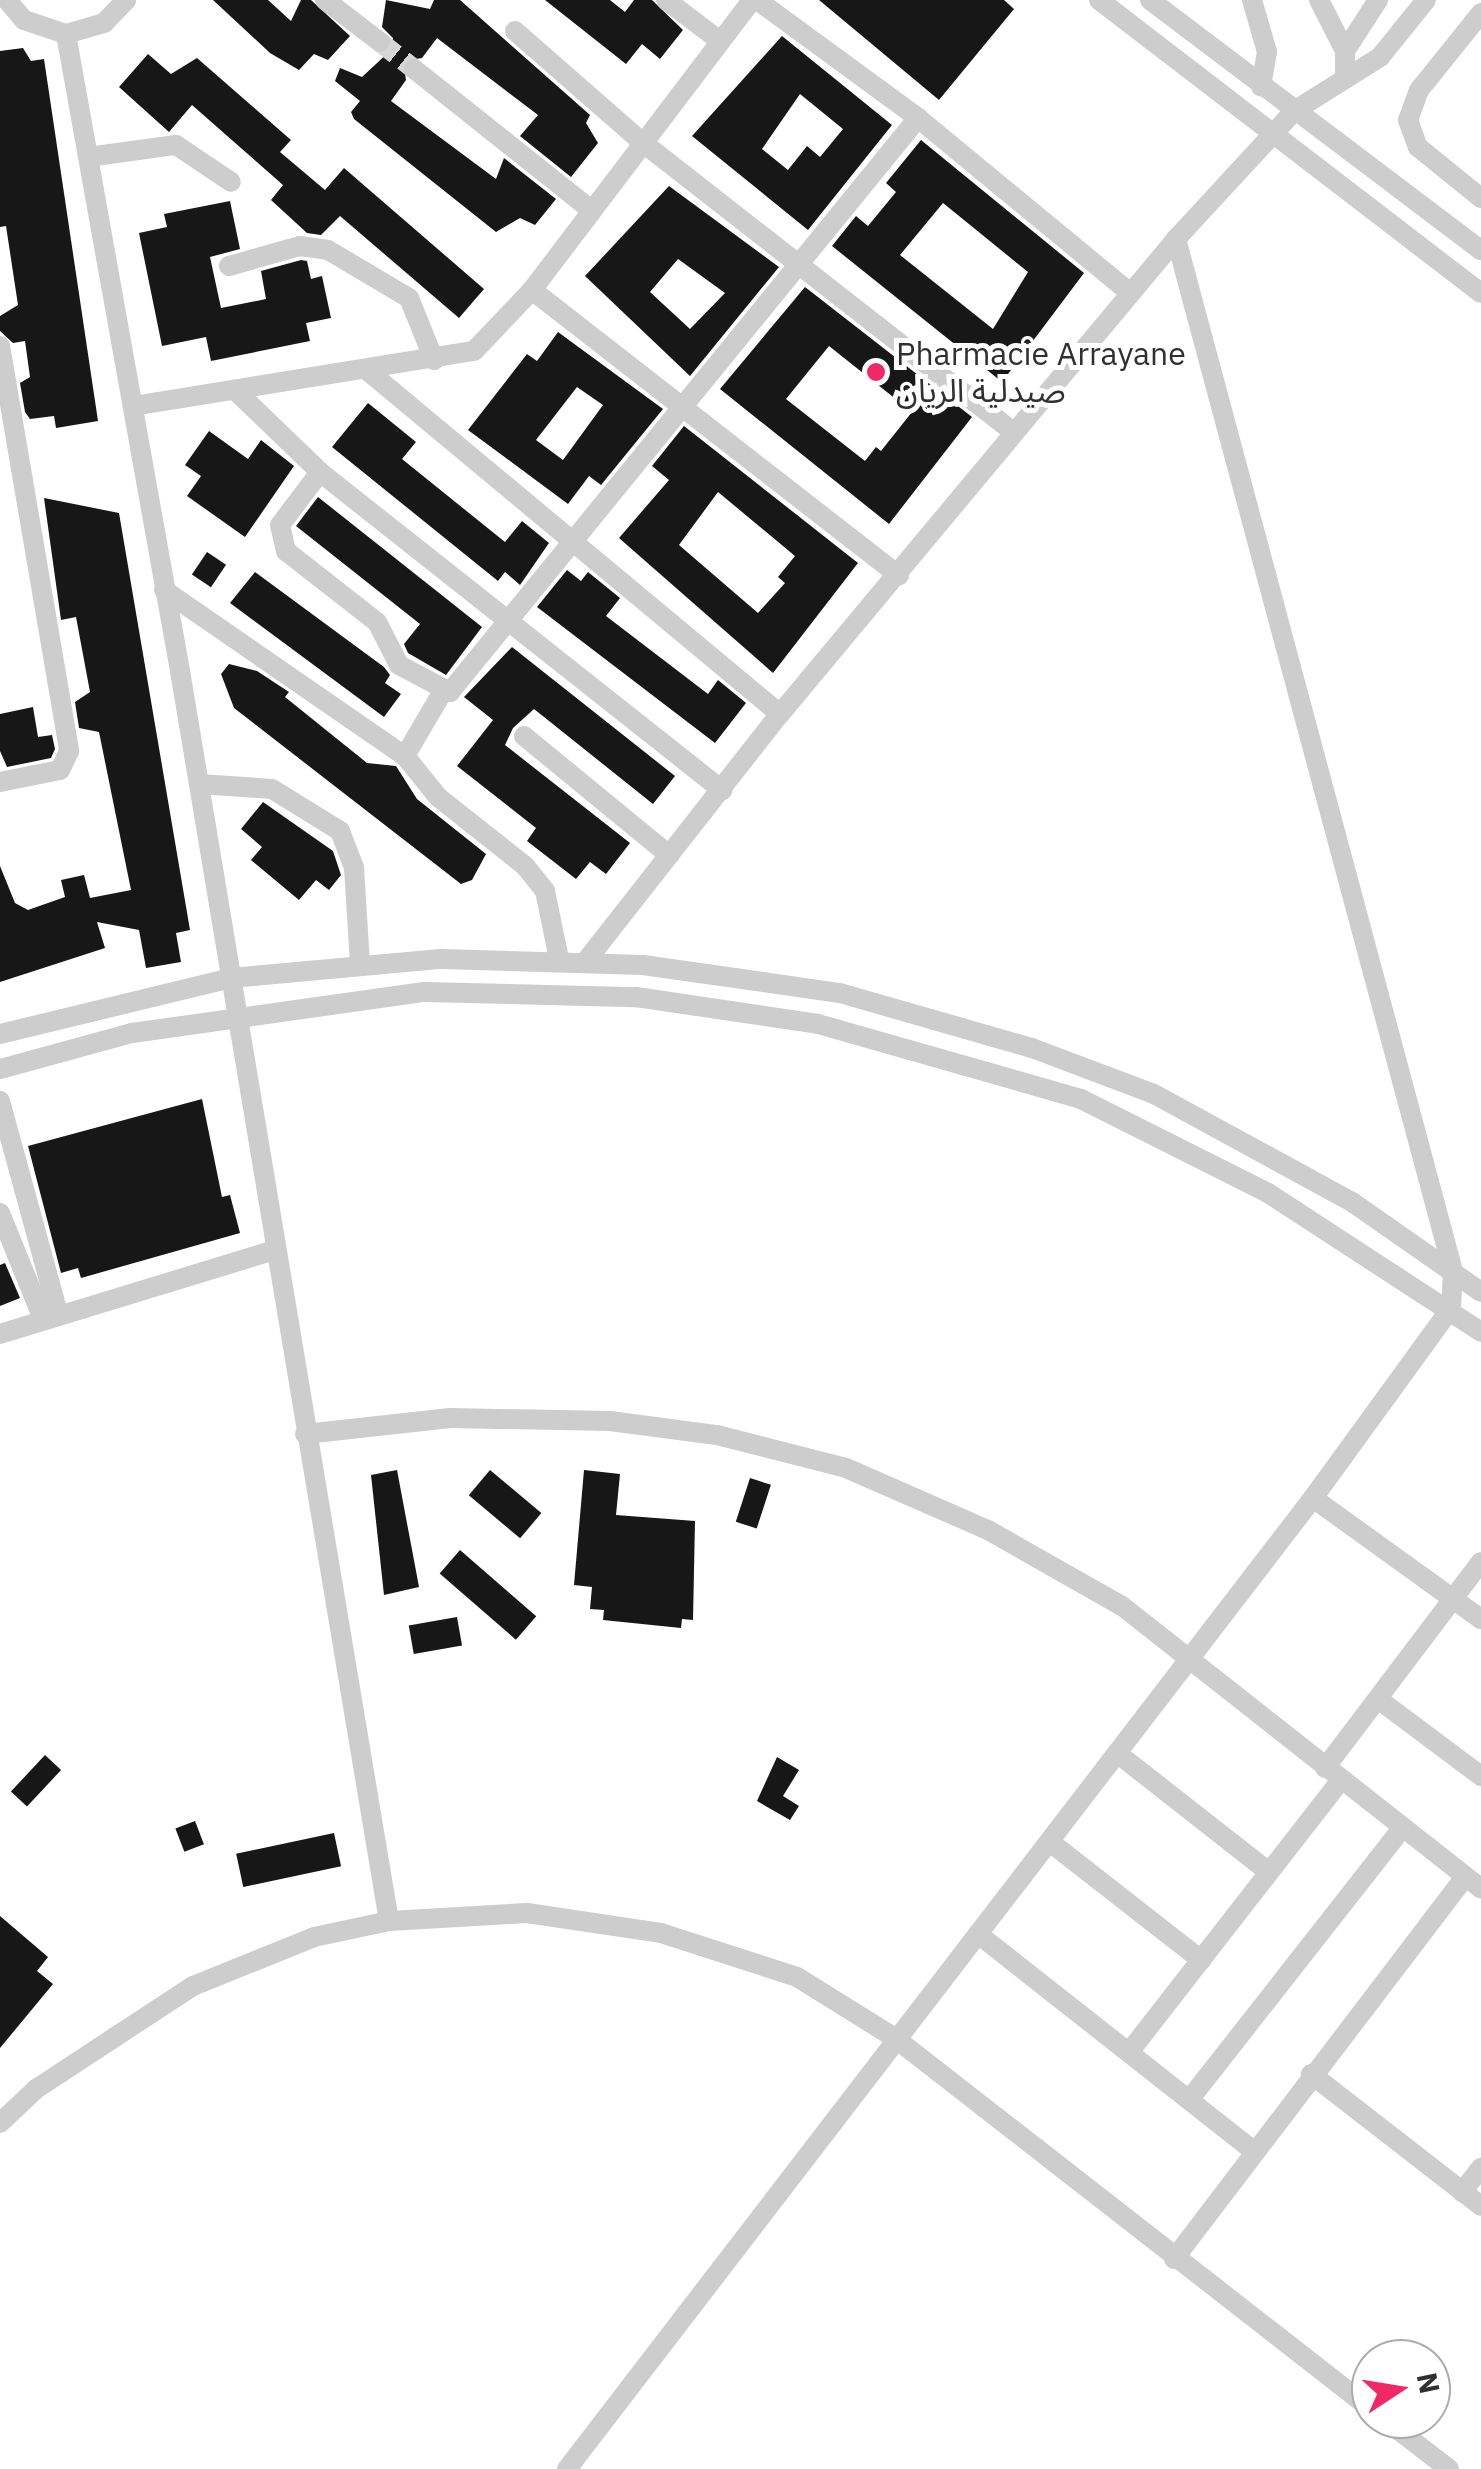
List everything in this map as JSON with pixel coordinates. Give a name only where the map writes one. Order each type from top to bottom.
[{"type":"street","points":[[7,0],[24,20],[66,34],[104,23],[126,0]]},
{"type":"street","points":[[325,0],[380,42]]},
{"type":"street","points":[[666,0],[720,41]]},
{"type":"street","points":[[132,406],[238,393],[434,360],[486,343],[532,290],[590,209],[754,0],[918,118],[1130,292]]},
{"type":"street","points":[[1099,0],[1481,294]]},
{"type":"street","points":[[1150,0],[1481,250]]},
{"type":"street","points":[[1252,0],[1267,52],[1261,86]]},
{"type":"street","points":[[1319,0],[1346,51]]},
{"type":"street","points":[[1345,75],[1346,51],[1378,0]]},
{"type":"street","points":[[586,961],[780,714],[1130,292],[1294,111],[1345,75],[1380,57],[1426,0]]},
{"type":"street","points":[[1481,13],[1408,114],[1418,147],[1481,198]]},
{"type":"street","points":[[515,32],[642,142],[802,262],[1013,432]]},
{"type":"street","points":[[66,34],[239,1015],[388,1922]]},
{"type":"street","points":[[414,69],[590,209]]},
{"type":"street","points":[[404,756],[442,693],[509,624],[918,118]]},
{"type":"street","points":[[88,156],[176,145],[231,182]]},
{"type":"street","points":[[570,2468],[895,2038],[1313,1498],[1451,1308],[1454,1271],[1176,240]]},
{"type":"street","points":[[230,266],[300,246],[328,250],[409,298],[434,360]]},
{"type":"street","points":[[532,290],[898,576]]},
{"type":"street","points":[[0,346],[68,751],[60,770],[0,782]]},
{"type":"street","points":[[368,371],[780,714]]},
{"type":"street","points":[[238,393],[320,472],[722,790]]},
{"type":"street","points":[[320,472],[280,524],[284,548],[377,622],[399,665],[442,693]]},
{"type":"street","points":[[164,590],[404,756],[438,797],[537,879],[551,909],[559,959]]},
{"type":"street","points":[[524,736],[669,855]]},
{"type":"street","points":[[199,784],[272,789],[340,832],[354,868],[360,964]]},
{"type":"street","points":[[0,1034],[231,978],[360,964],[559,959],[840,993],[1032,1048],[1154,1094],[1352,1202],[1481,1292]]},
{"type":"street","points":[[0,1069],[132,1032],[372,996],[498,990],[636,997],[818,1024],[1082,1099],[1268,1193],[1451,1308],[1481,1332]]},
{"type":"street","points":[[0,1101],[50,1316]]},
{"type":"street","points":[[24,1206],[0,1213],[50,1316]]},
{"type":"street","points":[[0,1334],[275,1250]]},
{"type":"street","points":[[1451,1308],[1481,1304]]},
{"type":"street","points":[[306,1434],[432,1419],[531,1416],[610,1421],[780,1448],[846,1468],[1004,1538],[1122,1606],[1332,1775],[1473,1882],[1311,2074],[1174,2258]]},
{"type":"street","points":[[1313,1498],[1481,1619]]},
{"type":"street","points":[[1130,2051],[1269,1872],[1378,1700],[1481,1562]]},
{"type":"street","points":[[1378,1700],[1481,1776]]},
{"type":"street","points":[[1117,1752],[1269,1872]]},
{"type":"street","points":[[1189,2100],[1402,1828]]},
{"type":"street","points":[[1050,1842],[1201,1960]]},
{"type":"street","points":[[0,2123],[52,2078],[194,1986],[260,1954],[388,1922],[527,1913],[661,1932],[797,1978],[895,2038],[1351,2394]]},
{"type":"street","points":[[978,1934],[1254,2151]]},
{"type":"street","points":[[1311,2074],[1481,2206]]},
{"type":"street","points":[[1462,2192],[1481,2168]]},
{"type":"street","points":[[1410,2439],[1450,2469]]},
{"type":"building","points":[[213,0],[268,0],[291,21],[301,0],[311,0],[350,36],[328,60],[314,54],[299,70],[270,53]]},
{"type":"building","points":[[386,0],[430,9],[434,0],[460,0],[590,115],[586,123],[598,143],[571,177],[520,136],[538,115],[437,38],[422,58],[403,61],[406,80],[391,101],[496,179],[504,158],[556,199],[535,225],[520,218],[496,232],[354,119],[351,112],[360,101],[335,81],[340,68],[362,77],[391,50],[393,38],[382,27]]},
{"type":"building","points":[[545,0],[610,0],[625,12],[634,0],[652,0],[683,30],[660,59],[642,44],[626,64]]},
{"type":"building","points":[[819,0],[1004,0],[1014,9],[939,100]]},
{"type":"building","points":[[782,36],[892,125],[808,230],[692,136]],"holes":[[[800,94],[843,129],[820,157],[807,146],[788,170],[762,149]]]},
{"type":"building","points":[[23,48],[31,61],[44,59],[98,421],[56,428],[54,416],[30,419],[25,412],[20,383],[30,377],[25,341],[13,343],[0,331],[0,316],[18,305],[6,226],[0,227],[0,51]]},
{"type":"building","points":[[148,54],[171,74],[197,58],[291,140],[280,152],[325,190],[344,168],[484,289],[459,318],[340,216],[321,235],[307,233],[271,200],[283,185],[192,105],[169,132],[119,87]]},
{"type":"building","points":[[921,140],[1084,273],[1002,382],[832,246],[856,216],[868,226],[896,192],[886,183]],"holes":[[[943,203],[1028,272],[993,329],[900,255]]]},
{"type":"building","points":[[669,186],[779,267],[690,376],[585,276]],"holes":[[[678,259],[725,293],[690,329],[650,292]]]},
{"type":"building","points":[[230,201],[240,249],[210,257],[221,308],[266,299],[261,271],[307,261],[311,279],[322,276],[331,318],[306,323],[310,341],[211,361],[206,337],[162,346],[139,233],[167,227],[164,214]]},
{"type":"building","points":[[805,287],[972,417],[889,524],[720,389]],"holes":[[[829,346],[912,412],[881,451],[876,447],[865,461],[786,399]]]},
{"type":"building","points":[[558,332],[663,409],[601,485],[589,476],[568,504],[468,430],[527,354],[537,361]],"holes":[[[577,387],[603,405],[563,460],[536,440]]]},
{"type":"building","points":[[368,403],[416,442],[402,459],[505,542],[522,521],[549,543],[520,585],[505,572],[498,581],[332,447]]},
{"type":"building","points":[[684,426],[858,563],[773,673],[619,538],[669,480],[652,466]],"holes":[[[718,492],[795,556],[778,577],[785,583],[758,613],[679,545]]]},
{"type":"building","points":[[209,431],[248,459],[261,440],[294,466],[245,537],[187,496],[201,476],[185,465]]},
{"type":"building","points":[[318,497],[482,627],[446,675],[408,653],[404,644],[420,624],[296,526]]},
{"type":"building","points":[[44,498],[119,513],[190,930],[176,933],[181,962],[146,968],[139,930],[97,922],[105,948],[0,982],[0,866],[15,903],[28,910],[65,897],[61,880],[84,875],[90,898],[131,890],[99,732],[79,728],[75,702],[90,692],[76,617],[61,620]]},
{"type":"building","points":[[207,552],[226,565],[211,587],[192,574]]},
{"type":"building","points":[[567,570],[581,581],[588,572],[620,598],[606,616],[708,694],[718,680],[746,703],[715,743],[537,607]]},
{"type":"building","points":[[255,572],[384,667],[390,675],[385,683],[401,694],[384,717],[230,603]]},
{"type":"building","points":[[512,647],[675,776],[653,804],[534,709],[513,728],[505,745],[630,843],[606,874],[590,862],[576,879],[527,841],[536,828],[457,766],[493,720],[464,697]]},
{"type":"building","points":[[229,664],[257,671],[289,692],[285,697],[367,763],[396,766],[417,799],[486,854],[472,880],[461,884],[234,708],[221,674]]},
{"type":"building","points":[[33,707],[38,737],[52,735],[55,749],[51,758],[7,767],[0,751],[0,714]]},
{"type":"building","points":[[263,802],[333,851],[341,875],[329,890],[316,880],[299,900],[251,860],[262,847],[241,829]]},
{"type":"building","points":[[202,1099],[222,1197],[230,1195],[240,1233],[81,1278],[78,1268],[61,1273],[28,1146]]},
{"type":"building","points":[[5,1263],[20,1298],[0,1306],[0,1265]]},
{"type":"building","points":[[397,1470],[419,1587],[384,1595],[371,1475]]},
{"type":"building","points":[[490,1470],[541,1513],[520,1538],[469,1495]]},
{"type":"building","points":[[584,1470],[620,1474],[616,1515],[695,1521],[693,1620],[682,1619],[681,1628],[603,1620],[604,1610],[590,1609],[592,1587],[574,1585]]},
{"type":"building","points":[[750,1478],[771,1485],[757,1529],[736,1522]]},
{"type":"building","points":[[460,1550],[536,1616],[516,1640],[440,1573]]},
{"type":"building","points":[[457,1617],[462,1646],[414,1654],[409,1626]]},
{"type":"building","points":[[45,1755],[61,1770],[27,1807],[11,1792]]},
{"type":"building","points":[[777,1757],[799,1770],[783,1796],[799,1806],[790,1820],[757,1801]]},
{"type":"building","points":[[195,1821],[204,1844],[184,1852],[175,1829]]},
{"type":"building","points":[[334,1833],[341,1866],[243,1887],[236,1854]]},
{"type":"building","points":[[0,1916],[48,1957],[37,1971],[53,1984],[0,2048]]},
{"type":"tunnel","points":[[380,42],[414,69]]},
{"type":"place","name":"Pharmacie Arrayane صيدلية الريان","points":[[876,372]]}]
